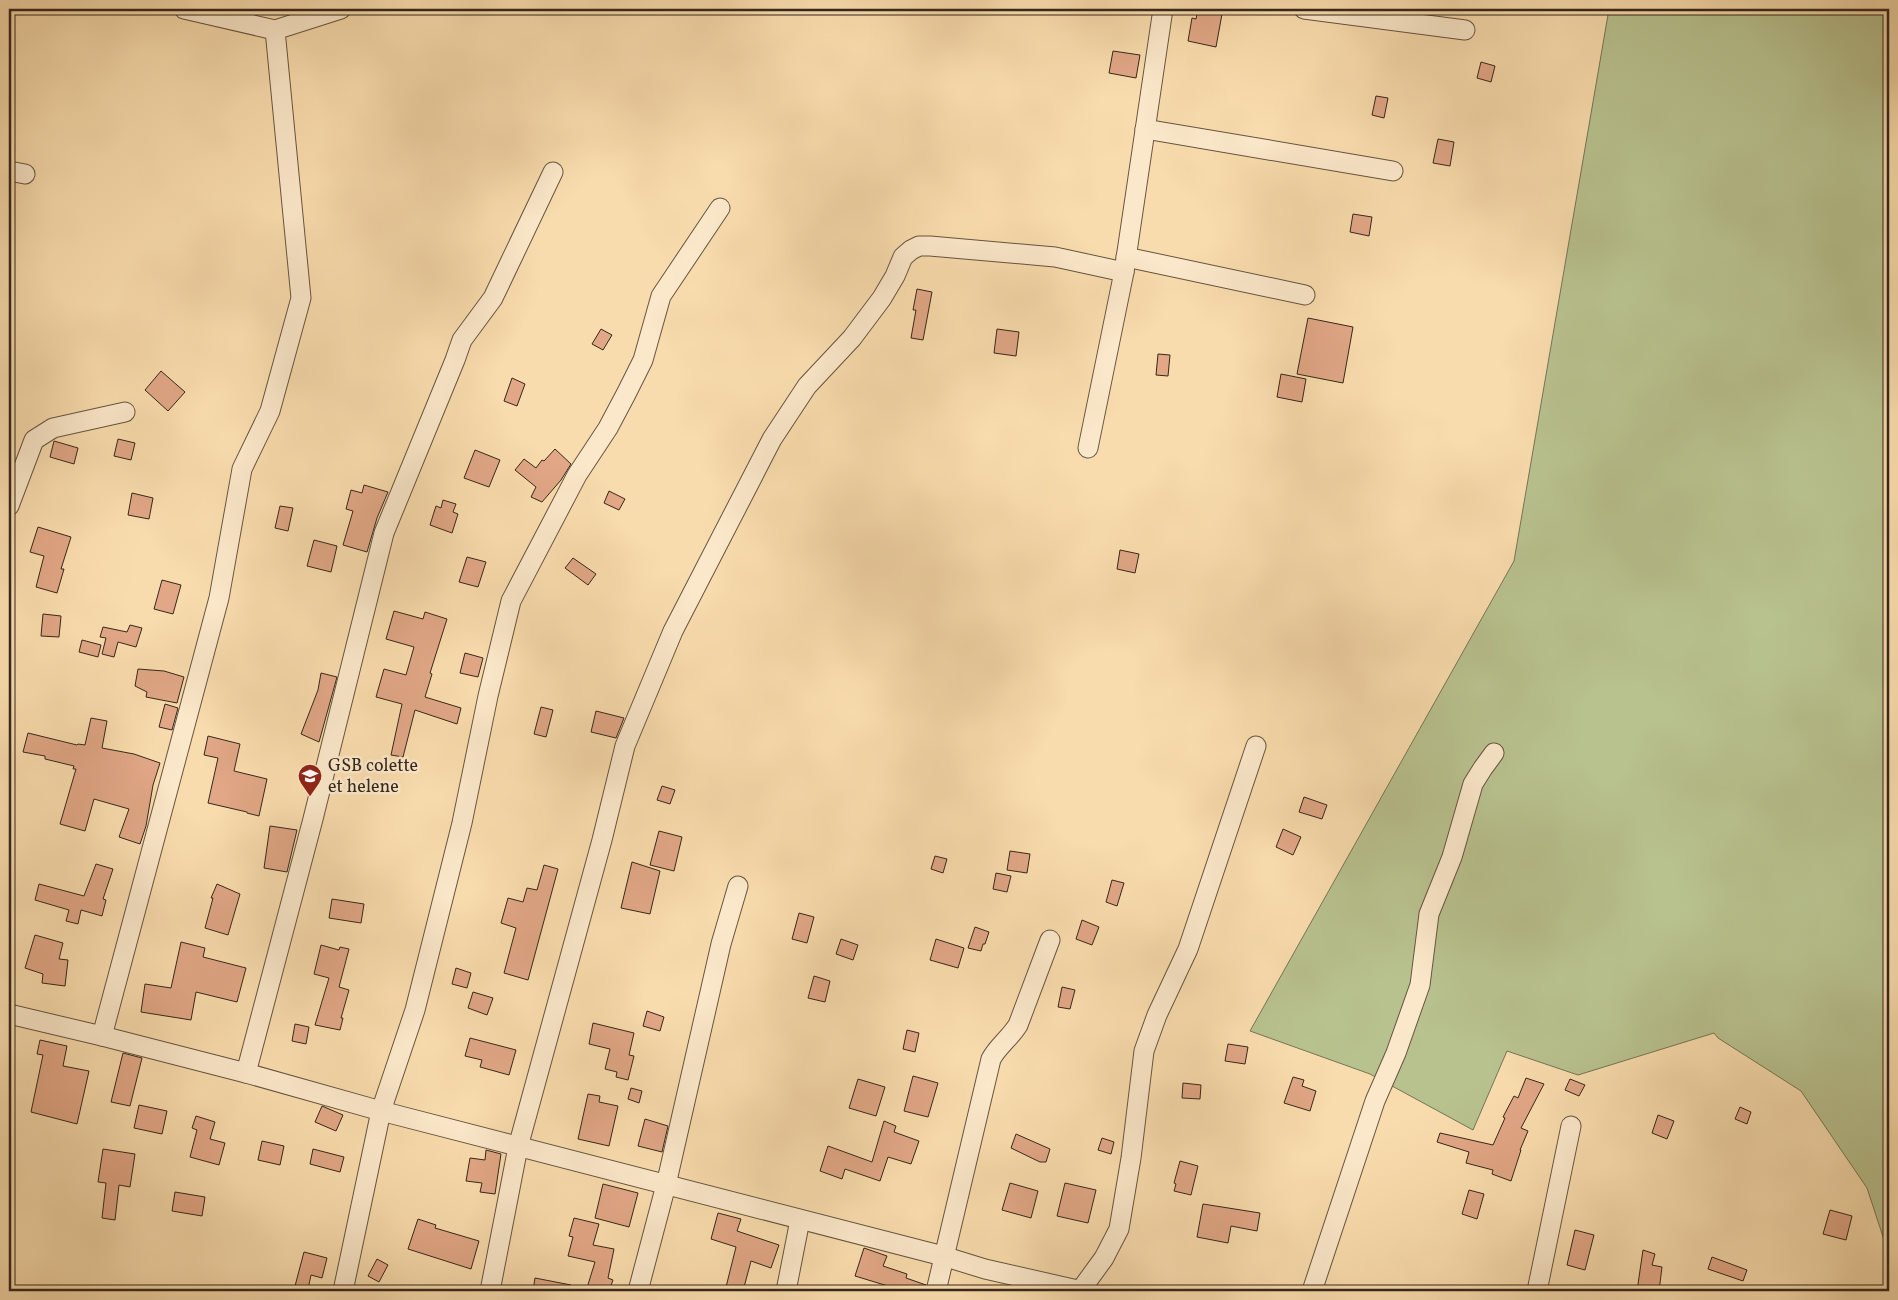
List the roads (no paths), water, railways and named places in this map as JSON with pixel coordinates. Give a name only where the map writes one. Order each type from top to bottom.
[{"type":"street","points":[[184,10],[275,30],[341,9]]},
{"type":"street","points":[[1088,448],[1125,264],[1163,9]]},
{"type":"street","points":[[1304,9],[1465,30]]},
{"type":"street","points":[[102,1036],[219,598],[242,469],[270,411],[301,298],[275,30]]},
{"type":"street","points":[[1145,130],[1393,171]]},
{"type":"street","points":[[246,1073],[313,818],[384,533],[445,387],[462,340],[493,298],[554,172]]},
{"type":"street","points":[[343,1291],[381,1111],[415,1010],[462,823],[488,696],[511,601],[577,475],[608,428],[643,360],[661,296],[720,208]]},
{"type":"street","points":[[490,1291],[518,1147],[602,840],[625,746],[678,622],[772,440],[807,386],[852,338],[882,298],[903,258],[910,250],[918,246],[1055,257],[1125,264],[1304,295]]},
{"type":"street","points":[[9,506],[34,440],[53,428],[125,412]]},
{"type":"street","points":[[9,1014],[246,1073],[381,1111],[944,1256],[985,1269],[1081,1291],[1104,1258],[1119,1229],[1131,1158],[1144,1052],[1188,950],[1256,746]]},
{"type":"street","points":[[1312,1291],[1375,1101],[1396,1053],[1420,985],[1429,914],[1452,857],[1473,784],[1494,753]]},
{"type":"street","points":[[638,1291],[666,1185],[721,944],[738,886]]},
{"type":"street","points":[[936,1291],[991,1059],[997,1049],[1012,1035],[1018,1025],[1050,940]]},
{"type":"street","points":[[1537,1291],[1571,1126]]},
{"type":"street","points":[[786,1291],[800,1220]]},
{"type":"place","name":"GSB colette et helene","points":[[310,797]]}]
